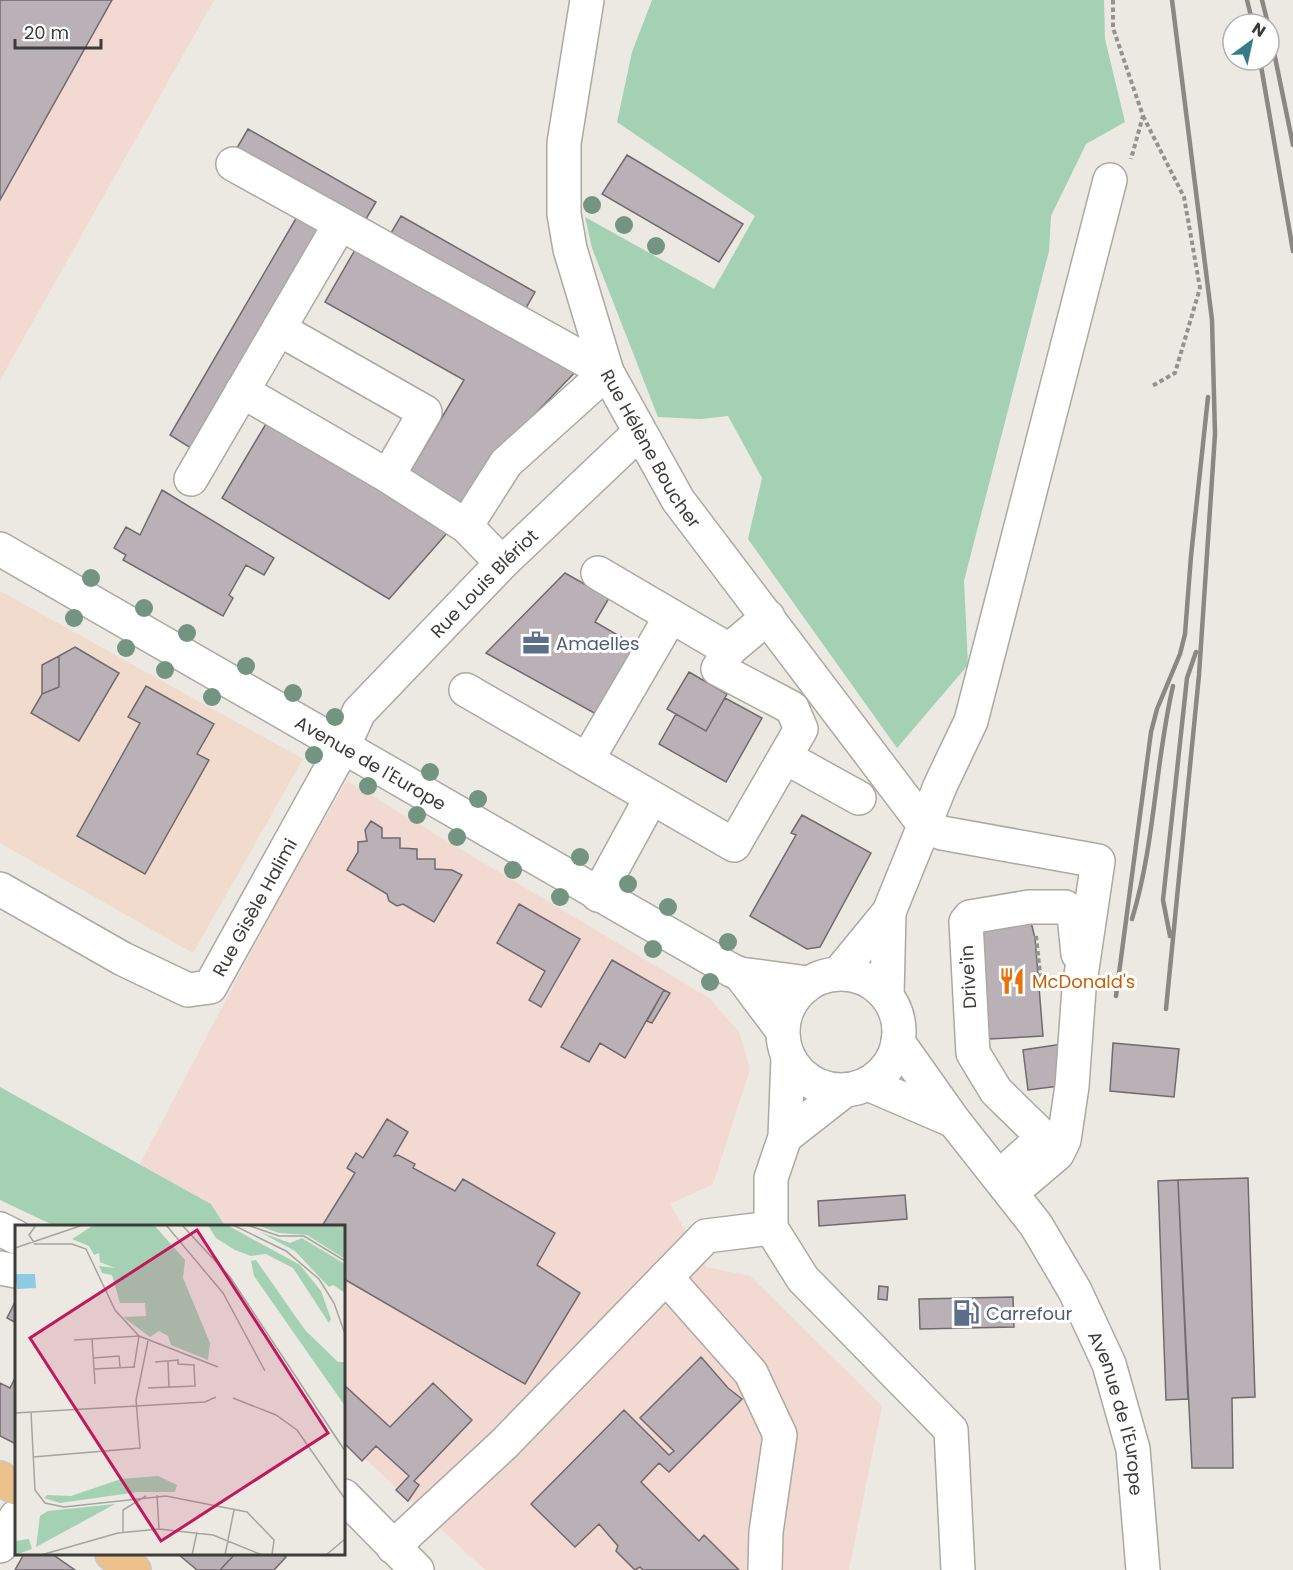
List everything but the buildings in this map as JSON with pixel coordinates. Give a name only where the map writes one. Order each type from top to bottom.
[{"type":"main road","points":[[0,1478],[15,1487]]},
{"type":"main road","points":[[113,1555],[135,1570]]},
{"type":"street","name":"Rue Hélène Boucher","points":[[587,0],[564,143],[564,214],[570,249],[607,372],[678,500],[925,826]]},
{"type":"street","points":[[233,165],[607,372],[506,463],[466,526]]},
{"type":"street","points":[[839,973],[889,912],[971,721],[1120,172]]},
{"type":"street","points":[[191,479],[340,224]]},
{"type":"street","points":[[279,329],[425,412],[388,476]]},
{"type":"street","points":[[242,391],[388,476],[466,526],[502,562]]},
{"type":"street","name":"Rue Louis Blériot","points":[[343,747],[359,712],[502,562],[639,433]]},
{"type":"street","name":"Avenue de l'Europe","points":[[0,549],[598,895],[740,974],[808,983]]},
{"type":"street","points":[[598,573],[729,650]]},
{"type":"street","points":[[587,760],[671,616]]},
{"type":"street","points":[[466,690],[734,845],[801,729],[792,708],[718,669],[729,650],[768,617]]},
{"type":"street","name":"Rue Gisèle Halimi","points":[[0,889],[123,959],[188,990],[210,987],[343,747]]},
{"type":"street","points":[[785,757],[859,798]]},
{"type":"street","points":[[598,895],[651,798]]},
{"type":"street","points":[[925,826],[942,833],[1098,861],[1079,989],[1072,1086],[1064,1140],[1057,1154],[1005,1185]]},
{"type":"street","name":"Drive'in","points":[[1005,1185],[1036,1144],[1040,1134],[996,1091],[973,1053],[966,922],[970,917],[1029,907],[1065,907],[1074,915],[1077,926],[1079,989]]},
{"type":"street","points":[[785,1137],[887,1066],[898,1042],[899,1026],[887,995],[889,912]]},
{"type":"street","points":[[887,995],[873,983],[857,975],[839,973],[823,976],[808,983],[789,1003],[785,1044],[785,1137],[771,1179],[771,1228],[803,1279],[951,1430],[958,1570]]},
{"type":"street","name":"Avenue de l'Europe","points":[[740,974],[785,1044]]},
{"type":"street","name":"Avenue de l'Europe","points":[[898,1042],[954,1121],[1036,1225],[1075,1291],[1109,1364],[1133,1449],[1143,1570]]},
{"type":"street","points":[[785,1044],[798,1072],[812,1083],[828,1089],[857,1087]]},
{"type":"street","name":"Avenue de l'Europe","points":[[857,1087],[954,1121]]},
{"type":"street","points":[[393,1546],[504,1444],[706,1236],[771,1228]]},
{"type":"street","points":[[0,1229],[15,1236]]},
{"type":"street","points":[[0,1268],[15,1271]]},
{"type":"street","points":[[666,1277],[751,1373],[780,1435],[766,1532],[765,1570]]},
{"type":"street","points":[[345,1497],[417,1570]]},
{"type":"street","points":[[0,1546],[15,1519]]},
{"type":"path","points":[[1113,0],[1113,28],[1143,116],[1184,197],[1200,288],[1175,373],[1152,386]]},
{"type":"path","points":[[1120,172],[1143,116]]},
{"type":"shaded area","points":[[0,0],[214,0],[0,380]]},
{"type":"shaded area","points":[[0,591],[303,759],[193,953],[0,843]]},
{"type":"shaded area","points":[[347,781],[709,998],[739,1032],[750,1069],[713,1184],[670,1204],[706,1267],[750,1276],[882,1406],[849,1570],[485,1570],[345,1440],[345,1225],[224,1225],[211,1204],[140,1164],[284,889]]},
{"type":"green space","points":[[652,0],[1104,0],[1105,39],[1125,122],[1086,144],[1051,216],[1049,251],[964,581],[968,665],[897,748],[748,539],[762,478],[728,416],[701,419],[658,417],[592,248],[585,217],[714,289],[755,216],[617,122],[632,52]]},
{"type":"green space","points":[[0,1087],[211,1204],[224,1225],[53,1225],[0,1200]]},
{"type":"railway","points":[[1166,1009],[1199,675],[1215,434],[1212,320],[1172,0]]},
{"type":"railway","points":[[1247,0],[1250,12]]},
{"type":"railway","points":[[1262,0],[1265,12]]},
{"type":"railway","points":[[1262,72],[1293,251]]},
{"type":"railway","points":[[1278,72],[1293,145]]},
{"type":"railway","points":[[1116,996],[1151,732],[1157,709],[1180,654],[1185,634],[1208,397]]},
{"type":"railway","points":[[1170,936],[1163,900],[1187,678],[1196,652]]},
{"type":"railway","points":[[1132,919],[1146,862],[1162,744],[1173,686]]},
{"type":"place","name":"Amaelles","points":[[536,643]]},
{"type":"place","name":"McDonald's","points":[[1012,981]]},
{"type":"place","name":"Carrefour","points":[[966,1313]]}]
